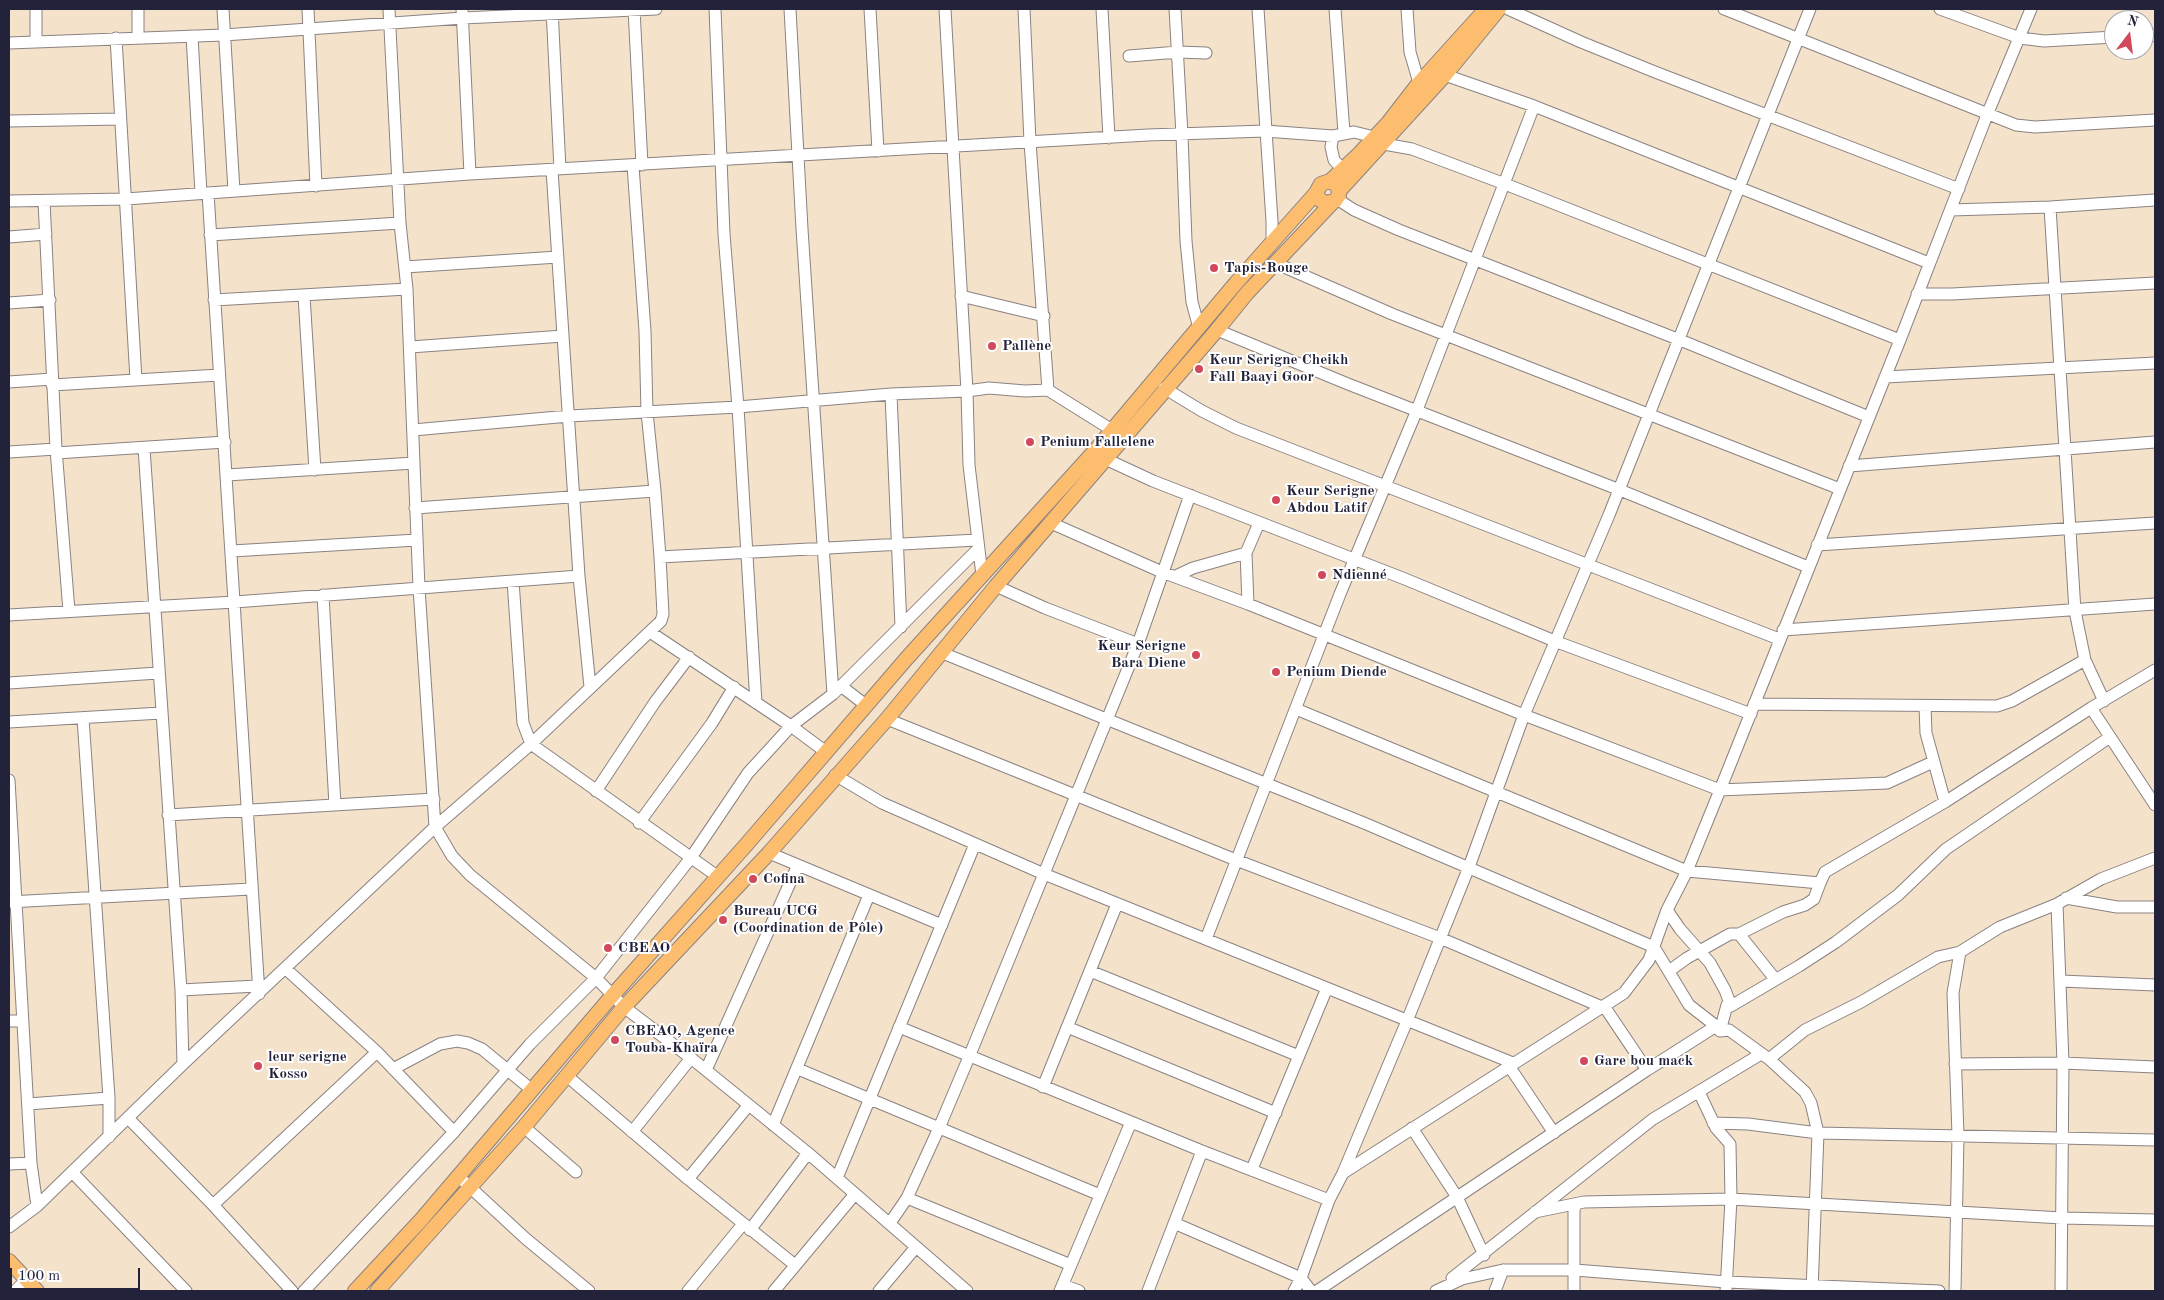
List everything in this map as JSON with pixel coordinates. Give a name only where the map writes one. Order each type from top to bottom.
[{"type":"main road","points":[[376,1291],[524,1127],[624,1007],[769,853],[887,718],[940,652],[1105,460],[1164,388],[1217,330],[1335,193],[1379,140],[1388,123],[1419,83],[1486,9]]},
{"type":"main road","points":[[1335,193],[1343,170],[1379,140],[1445,75],[1499,9]]},
{"type":"main road","points":[[355,1291],[458,1176],[612,996],[826,752],[982,575],[1093,453],[1198,328],[1316,193],[1321,184],[1335,193]]},
{"type":"main road","points":[[9,1261],[20,1287],[37,1291]]},
{"type":"street","points":[[36,9],[36,41]]},
{"type":"street","points":[[138,9],[138,37]]},
{"type":"street","points":[[223,9],[234,191]]},
{"type":"street","points":[[308,9],[316,186]]},
{"type":"street","points":[[389,9],[400,223],[407,290],[410,347],[419,588],[435,827],[452,856],[470,875],[596,978],[624,1007],[691,1058],[808,1153],[967,1291]]},
{"type":"street","points":[[9,1227],[37,1206],[258,990],[286,969],[435,827],[531,744],[660,621],[663,614],[656,491],[647,412],[637,166],[634,9]]},
{"type":"street","points":[[9,43],[224,35],[390,23],[462,13],[656,9]]},
{"type":"street","points":[[715,9],[721,161],[756,703]]},
{"type":"street","points":[[790,9],[823,547],[837,690]]},
{"type":"street","points":[[870,9],[878,151]]},
{"type":"street","points":[[945,9],[967,391],[969,465],[982,575]]},
{"type":"street","points":[[1024,9],[1030,142],[1048,390]]},
{"type":"street","points":[[1102,9],[1109,138]]},
{"type":"street","points":[[1175,9],[1186,241],[1192,302],[1198,328]]},
{"type":"street","points":[[1258,9],[1272,242]]},
{"type":"street","points":[[1335,9],[1339,134],[1332,147],[1334,160],[1343,170]]},
{"type":"street","points":[[1407,9],[1410,52],[1419,83]]},
{"type":"street","points":[[1508,9],[1582,42],[1767,116],[1959,189]]},
{"type":"street","points":[[1724,9],[2016,125],[2035,127],[2155,120]]},
{"type":"street","points":[[1294,1291],[1301,1278],[1329,1200],[1343,1173],[1407,1021],[1469,867],[1524,715],[1557,642],[1620,490],[1810,9]]},
{"type":"street","points":[[1940,9],[2020,38],[2044,40],[2104,37]]},
{"type":"street","points":[[1343,1173],[1624,993],[1648,960],[1667,910],[1687,871],[1720,790],[1900,340],[1987,115],[2031,9]]},
{"type":"street","points":[[552,11],[558,257],[579,576],[590,687]]},
{"type":"street","points":[[462,13],[470,174]]},
{"type":"street","points":[[192,36],[204,193],[210,235],[225,442],[258,990]]},
{"type":"street","points":[[116,38],[136,380]]},
{"type":"street","points":[[1129,56],[1178,52],[1206,53]]},
{"type":"street","points":[[1445,75],[1534,106],[1929,263]]},
{"type":"street","points":[[1206,938],[1354,560],[1386,486],[1446,335],[1534,106]]},
{"type":"street","points":[[9,121],[120,119]]},
{"type":"street","points":[[9,201],[126,199],[470,174],[637,166],[1030,142],[1265,131],[1339,134],[1354,132],[1412,149],[1505,184],[1900,340]]},
{"type":"street","points":[[1335,193],[1354,210],[1366,216],[1869,417]]},
{"type":"street","points":[[1951,210],[2050,207],[2155,200]]},
{"type":"street","points":[[44,201],[56,451],[69,611]]},
{"type":"street","points":[[2050,207],[2075,611],[2085,660],[2104,701]]},
{"type":"street","points":[[210,235],[400,223]]},
{"type":"street","points":[[9,236],[46,234]]},
{"type":"street","points":[[405,267],[558,257]]},
{"type":"street","points":[[1275,263],[1335,291],[1840,489]]},
{"type":"street","points":[[1917,294],[2155,283]]},
{"type":"street","points":[[214,300],[407,290]]},
{"type":"street","points":[[304,296],[314,470]]},
{"type":"street","points":[[961,296],[1044,316]]},
{"type":"street","points":[[9,303],[50,300]]},
{"type":"street","points":[[1217,330],[1332,378],[1620,490],[1808,567]]},
{"type":"street","points":[[410,347],[563,336]]},
{"type":"street","points":[[1885,377],[2155,363]]},
{"type":"street","points":[[9,382],[136,380],[219,375]]},
{"type":"street","points":[[413,430],[569,416],[738,406],[891,394],[967,391],[989,388],[1025,391],[1048,390],[1112,430]]},
{"type":"street","points":[[1164,388],[1202,411],[1236,428],[1588,566],[1781,635],[2155,604]]},
{"type":"street","points":[[891,394],[902,627]]},
{"type":"street","points":[[9,452],[144,448],[225,442]]},
{"type":"street","points":[[1849,466],[2155,442]]},
{"type":"street","points":[[144,448],[181,990],[183,1064]]},
{"type":"street","points":[[1093,453],[1105,460],[1190,495],[1557,642],[1752,709],[1997,706],[2007,704],[2085,660]]},
{"type":"street","points":[[227,475],[414,464]]},
{"type":"street","points":[[415,508],[656,491]]},
{"type":"street","points":[[890,1223],[907,1198],[939,1128],[1044,874],[1138,644],[1190,495]]},
{"type":"street","points":[[1050,523],[1162,572],[1720,790],[1886,783],[1934,762]]},
{"type":"street","points":[[1248,604],[1246,553],[1259,523]]},
{"type":"street","points":[[1817,546],[2155,523]]},
{"type":"street","points":[[232,551],[417,540]]},
{"type":"street","points":[[660,556],[898,543],[977,544]]},
{"type":"street","points":[[304,1291],[454,1132],[530,1044],[596,978],[690,859],[748,773],[791,726],[837,690],[886,640],[902,627],[977,544]]},
{"type":"street","points":[[1176,576],[1193,568],[1246,553]]},
{"type":"street","points":[[9,615],[235,602],[579,576]]},
{"type":"street","points":[[513,581],[523,724],[531,744],[639,823],[717,876]]},
{"type":"street","points":[[996,586],[1045,608],[1138,644]]},
{"type":"street","points":[[323,595],[335,805]]},
{"type":"street","points":[[650,632],[690,657],[826,752]]},
{"type":"street","points":[[940,652],[1266,783],[1469,867],[1654,947],[1689,1006],[1718,1029],[1729,1030],[1765,1057],[1805,1092],[1811,1103],[1818,1133],[1812,1288]]},
{"type":"street","points":[[596,792],[655,702],[690,657]]},
{"type":"street","points":[[1669,971],[1730,934],[1740,934],[1814,900],[1825,872],[1945,802],[2091,708],[2155,670]]},
{"type":"street","points":[[9,683],[158,673]]},
{"type":"street","points":[[639,823],[712,723],[734,687]]},
{"type":"street","points":[[837,690],[867,706]]},
{"type":"street","points":[[1925,706],[1925,728],[1945,802]]},
{"type":"street","points":[[2091,708],[2155,804]]},
{"type":"street","points":[[1296,709],[1687,871],[1820,883]]},
{"type":"street","points":[[9,722],[161,713]]},
{"type":"street","points":[[83,718],[109,1098],[109,1137]]},
{"type":"street","points":[[887,718],[1236,860],[1440,938],[1603,1006],[1647,1070]]},
{"type":"street","points":[[1317,1291],[1647,1070],[1718,1029],[1727,1005],[1732,1006],[1836,942],[1898,895],[1946,849],[2110,737]]},
{"type":"street","points":[[836,775],[882,803],[1044,874],[1206,938],[1511,1064],[1554,1133]]},
{"type":"street","points":[[9,780],[12,902],[23,1021],[31,1163],[37,1206]]},
{"type":"street","points":[[168,815],[434,799]]},
{"type":"street","points":[[837,1178],[974,844]]},
{"type":"street","points":[[769,853],[942,925]]},
{"type":"street","points":[[1435,1291],[1484,1255],[1535,1212],[1653,1119],[1765,1057],[1805,1030],[1861,1002],[1938,957],[1960,952],[2000,927],[2062,901],[2101,879],[2155,858]]},
{"type":"street","points":[[706,1070],[798,865]]},
{"type":"street","points":[[12,902],[251,889]]},
{"type":"street","points":[[773,1125],[798,1069],[869,895]]},
{"type":"street","points":[[2062,901],[2116,907],[2155,907]]},
{"type":"street","points":[[2061,1291],[2062,901]]},
{"type":"street","points":[[1043,1086],[1117,904]]},
{"type":"street","points":[[1667,910],[1680,929],[1710,963],[1732,1006]]},
{"type":"street","points":[[1740,934],[1775,979]]},
{"type":"street","points":[[1955,1291],[1958,1135],[1953,993],[1960,952]]},
{"type":"street","points":[[286,969],[377,1052],[454,1132]]},
{"type":"street","points":[[1090,971],[1299,1056]]},
{"type":"street","points":[[2061,981],[2155,985]]},
{"type":"street","points":[[1252,1169],[1327,988]]},
{"type":"street","points":[[181,990],[258,990]]},
{"type":"street","points":[[9,1021],[23,1021]]},
{"type":"street","points":[[899,1027],[1202,1151],[1329,1200]]},
{"type":"street","points":[[1067,1027],[1276,1113]]},
{"type":"street","points":[[393,1069],[440,1044],[456,1041],[468,1043],[482,1049],[532,1090]]},
{"type":"street","points":[[212,1205],[377,1052]]},
{"type":"street","points":[[632,1132],[691,1058]]},
{"type":"street","points":[[1955,1064],[2063,1063],[2155,1067]]},
{"type":"street","points":[[798,1069],[1100,1195]]},
{"type":"street","points":[[567,1076],[688,1179],[795,1265]]},
{"type":"street","points":[[1699,1092],[1713,1123],[1730,1144],[1731,1199],[1726,1286]]},
{"type":"street","points":[[28,1104],[109,1098]]},
{"type":"street","points":[[688,1179],[748,1106]]},
{"type":"street","points":[[128,1118],[292,1291]]},
{"type":"street","points":[[1079,1291],[1062,1288],[1131,1122]]},
{"type":"street","points":[[1713,1123],[1748,1124],[1818,1133],[2155,1140]]},
{"type":"street","points":[[524,1127],[576,1172]]},
{"type":"street","points":[[1412,1128],[1457,1197],[1484,1255]]},
{"type":"street","points":[[1148,1291],[1202,1151]]},
{"type":"street","points":[[688,1291],[747,1227],[808,1153]]},
{"type":"street","points":[[9,1164],[31,1163]]},
{"type":"street","points":[[72,1172],[186,1291]]},
{"type":"street","points":[[458,1176],[524,1238],[589,1291]]},
{"type":"street","points":[[774,1291],[855,1194]]},
{"type":"street","points":[[907,1198],[1071,1265]]},
{"type":"street","points":[[1535,1212],[1584,1202],[1731,1199],[2062,1218],[2155,1220]]},
{"type":"street","points":[[1574,1291],[1574,1210],[1576,1204]]},
{"type":"street","points":[[1174,1224],[1301,1278],[1311,1291]]},
{"type":"street","points":[[879,1291],[916,1247]]},
{"type":"street","points":[[1435,1291],[1462,1279],[1503,1270],[1575,1270],[1726,1286],[1938,1291]]},
{"type":"street","points":[[1495,1291],[1503,1270]]},
{"type":"street","points":[[9,1280],[20,1287]]},
{"type":"place","name":"Tapis-Rouge","points":[[1214,268]]},
{"type":"place","name":"Pallène","points":[[992,346]]},
{"type":"place","name":"Keur Serigne Cheikh Fall Baayi Goor","points":[[1199,369]]},
{"type":"place","name":"Penium Fallelene","points":[[1030,442]]},
{"type":"place","name":"Keur Serigne Abdou Latif","points":[[1276,500]]},
{"type":"place","name":"Ndienné","points":[[1322,575]]},
{"type":"place","name":"Keur Serigne Bara Diene","points":[[1196,655]]},
{"type":"place","name":"Penium Diende","points":[[1276,672]]},
{"type":"place","name":"Cofina","points":[[753,879]]},
{"type":"place","name":"Bureau UCG (Coordination de Pôle)","points":[[723,920]]},
{"type":"place","name":"CBEAO","points":[[608,948]]},
{"type":"place","name":"CBEAO, Agence Touba-Khaïra","points":[[615,1040]]},
{"type":"place","name":"Gare bou mack","points":[[1584,1061]]},
{"type":"place","name":"leur serigne Kosso","points":[[258,1066]]}]
